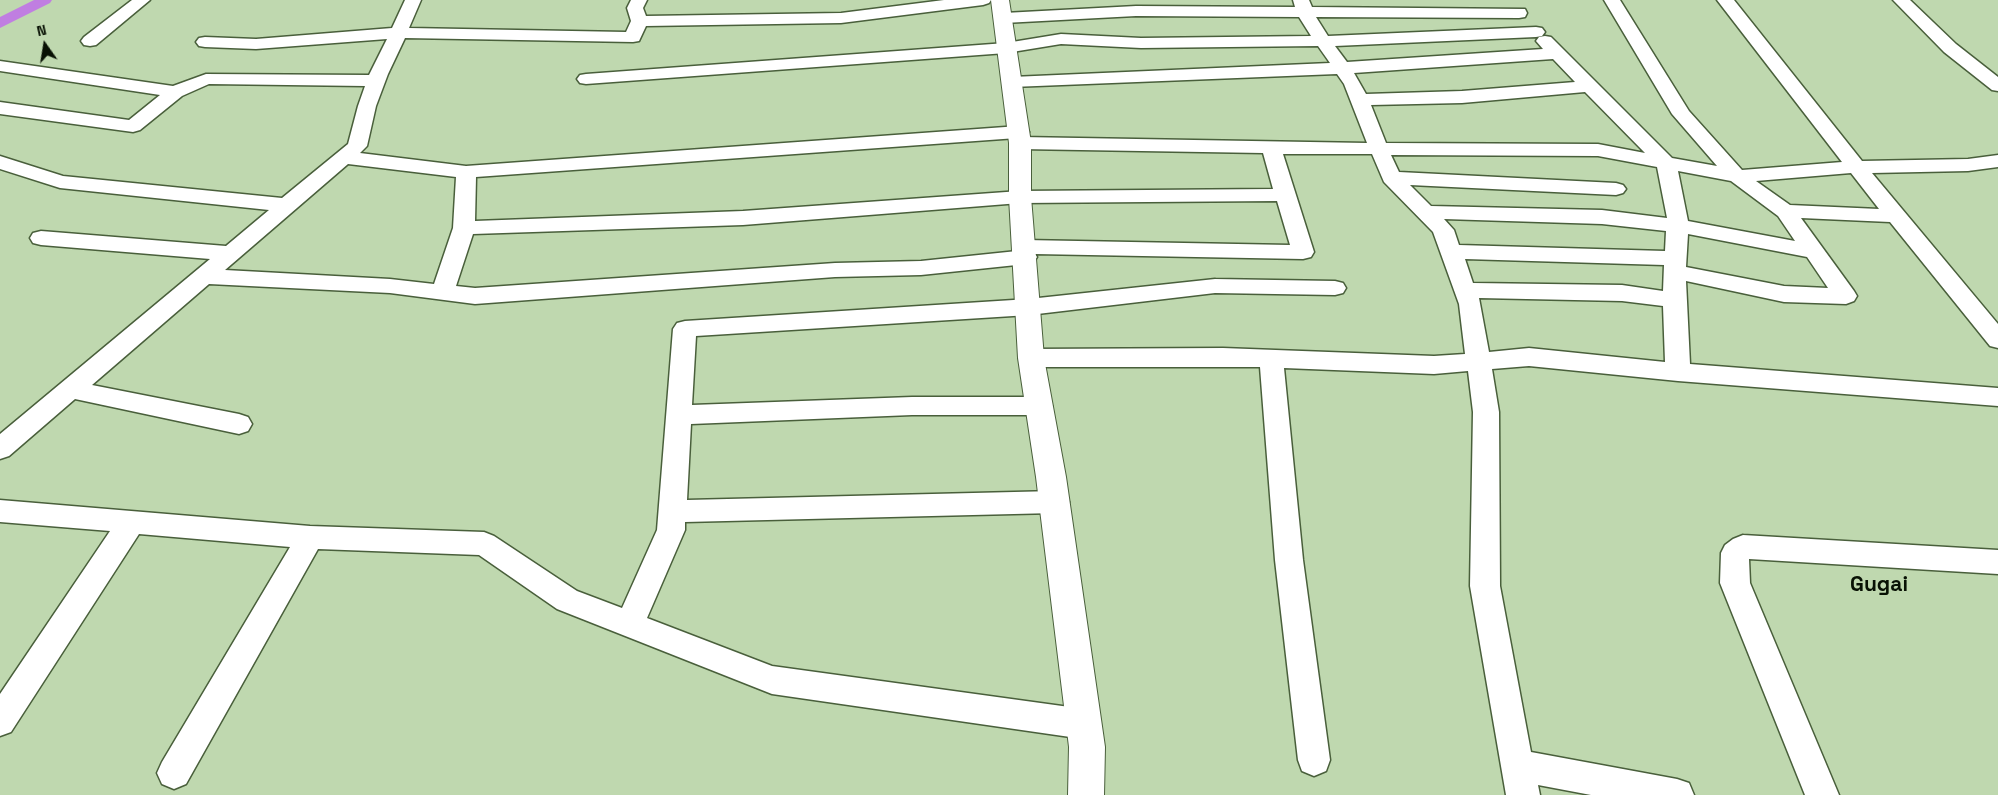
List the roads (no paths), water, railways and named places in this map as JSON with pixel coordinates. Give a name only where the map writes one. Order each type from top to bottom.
[{"type":"street","points":[[90,41],[142,0]]},
{"type":"street","points":[[0,449],[357,146],[366,106],[413,0]]},
{"type":"street","points":[[205,42],[256,44],[398,33],[633,37],[640,21],[635,8],[639,0]]},
{"type":"street","points":[[1451,252],[1574,255],[1675,265],[1784,294],[1846,296],[1785,211],[1737,176],[1681,114],[1612,0]]},
{"type":"street","points":[[1725,0],[1896,216],[1998,340]]},
{"type":"street","points":[[1902,0],[1950,48],[1995,81]]},
{"type":"street","points":[[640,21],[841,18],[1003,4],[1136,10],[1303,6],[1517,7],[1536,32],[1666,163],[1678,216],[1674,300],[1678,372]]},
{"type":"street","points":[[1003,4],[1006,48],[1020,137],[1020,198],[1031,358],[1055,502],[1087,747],[1086,795]]},
{"type":"street","points":[[1303,6],[1323,41],[1353,84],[1391,178],[1443,230],[1470,304],[1486,412],[1485,586],[1520,780],[1677,795]]},
{"type":"street","points":[[586,79],[1006,48],[1062,39],[1141,43],[1323,41],[1536,32]]},
{"type":"street","points":[[1012,82],[1342,68],[1557,53]]},
{"type":"street","points":[[0,66],[175,92]]},
{"type":"street","points":[[0,108],[133,126],[175,92],[206,79],[376,81]]},
{"type":"street","points":[[1359,100],[1462,96],[1589,86]]},
{"type":"street","points":[[343,157],[466,172],[1020,137],[1270,148],[1598,150],[1737,176],[1857,167],[1968,165],[1998,162]]},
{"type":"street","points":[[202,276],[390,286],[475,296],[825,271],[921,268],[1025,252],[1303,252],[1270,148]]},
{"type":"street","points":[[1521,150],[1541,184],[1574,255]]},
{"type":"street","points":[[0,162],[60,182],[285,206]]},
{"type":"street","points":[[0,182],[27,171]]},
{"type":"street","points":[[443,292],[464,228],[466,172]]},
{"type":"street","points":[[1391,178],[1616,189]]},
{"type":"street","points":[[464,228],[508,224],[743,218],[1020,198],[1285,195]]},
{"type":"street","points":[[1785,211],[1896,216]]},
{"type":"street","points":[[1424,212],[1602,217],[1678,226],[1813,251]]},
{"type":"street","points":[[41,238],[229,253]]},
{"type":"street","points":[[630,625],[671,530],[685,329],[1028,307],[1215,286],[1335,288]]},
{"type":"street","points":[[1464,290],[1622,293],[1674,300]]},
{"type":"street","points":[[1031,358],[1223,357],[1434,365],[1529,357],[1678,372],[1998,396]]},
{"type":"street","points":[[1271,359],[1289,560],[1314,760]]},
{"type":"street","points":[[70,389],[239,424]]},
{"type":"street","points":[[679,415],[912,406],[1039,406]]},
{"type":"street","points":[[672,511],[1055,502]]},
{"type":"street","points":[[0,511],[310,536],[484,544],[567,600],[772,680],[1084,724]]},
{"type":"street","points":[[0,721],[132,522]]},
{"type":"street","points":[[174,773],[310,536]]},
{"type":"street","points":[[1822,795],[1735,584],[1736,553],[1743,547],[1998,562]]},
{"type":"waterway","points":[[0,23],[45,0]]},
{"type":"district","name":"Gugai","points":[[1879,585]]}]
